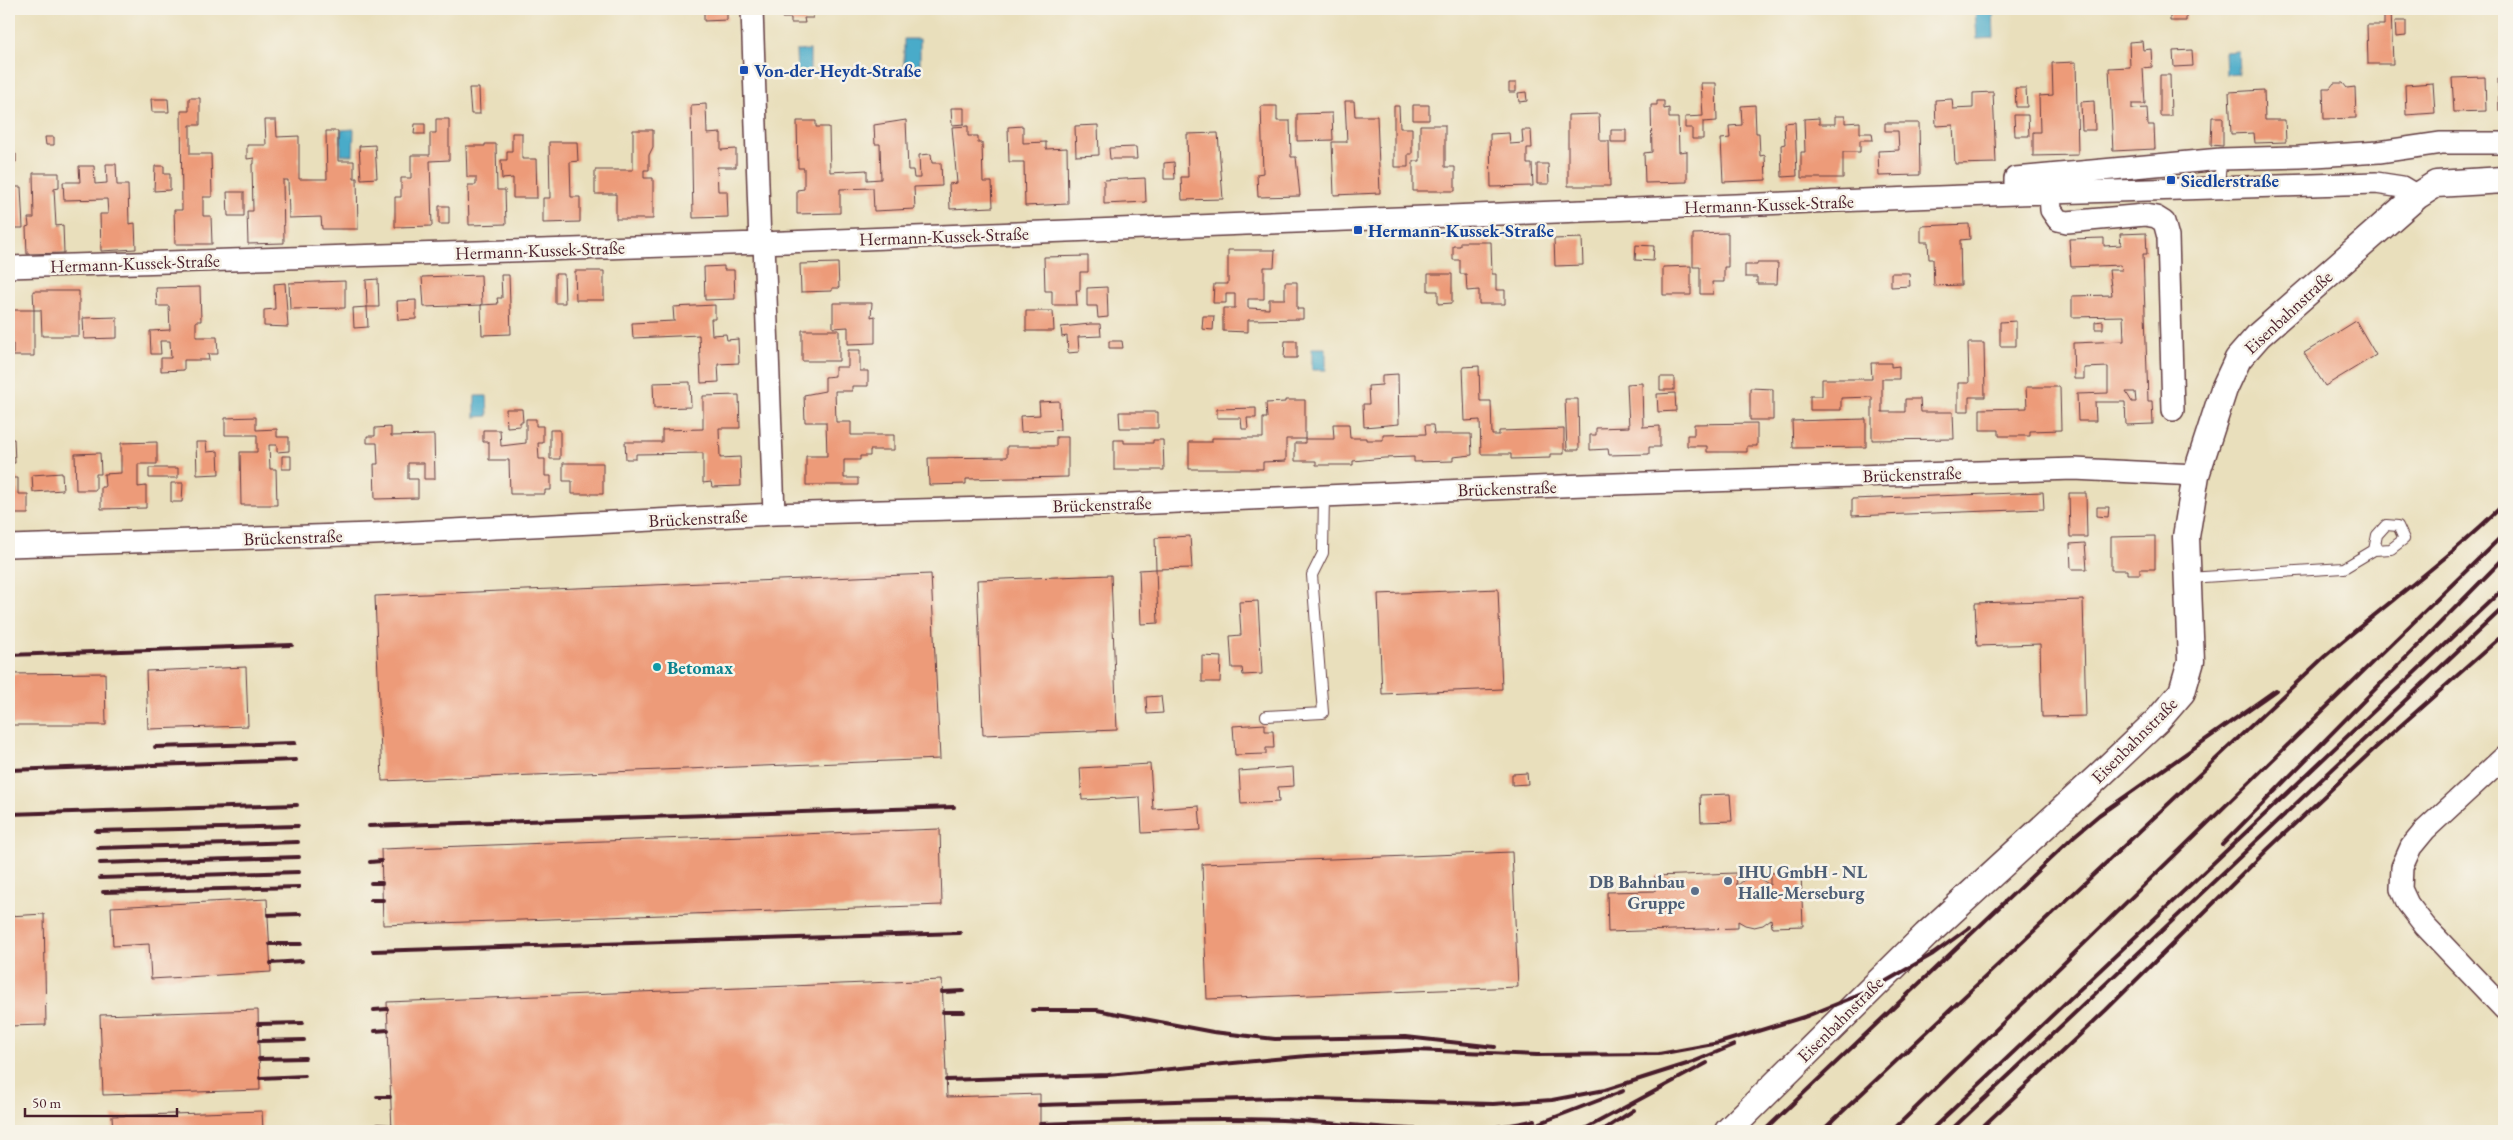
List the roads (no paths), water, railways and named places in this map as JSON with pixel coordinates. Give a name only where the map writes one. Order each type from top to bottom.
[{"type":"street","points":[[752,9],[774,514]]},
{"type":"street","points":[[2015,194],[2015,178],[2221,159],[2379,152],[2441,143],[2504,143]]},
{"type":"street","name":"Eisenbahnstraße","points":[[1728,1131],[1926,935],[2157,721],[2182,692],[2191,661],[2186,537],[2196,474],[2224,388],[2238,359],[2259,335],[2417,196],[2436,184],[2504,180]]},
{"type":"street","name":"Hermann-Kussek-Straße","points":[[9,268],[762,243],[2015,194],[2376,183],[2402,187],[2417,196]]},
{"type":"street","points":[[2050,194],[2051,210],[2058,220],[2067,222],[2145,215],[2156,217],[2164,222],[2168,237],[2173,410]]},
{"type":"street","name":"Brückenstraße","points":[[9,546],[373,534],[774,514],[1132,504],[1324,495],[2074,469],[2138,470],[2196,474]]},
{"type":"street","points":[[2504,757],[2425,830],[2411,847],[2402,867],[2401,888],[2408,904],[2425,926],[2504,1009]]},
{"type":"lane","points":[[2219,188],[2221,159]]},
{"type":"lane","points":[[1266,716],[1323,713],[1312,575],[1323,553],[1324,495]]},
{"type":"lane","points":[[2188,578],[2344,568],[2374,550]]},
{"type":"water","points":[[1975,9],[1993,9],[1994,38],[1977,39]]},
{"type":"water","points":[[904,39],[920,39],[920,66],[904,66]]},
{"type":"water","points":[[810,50],[810,74],[797,74],[796,51]]},
{"type":"water","points":[[2238,51],[2239,74],[2226,75],[2225,52]]},
{"type":"water","points":[[354,129],[353,155],[341,155],[341,130]]},
{"type":"water","points":[[1312,348],[1326,348],[1326,370],[1312,370]]},
{"type":"water","points":[[475,396],[487,396],[488,416],[475,417]]},
{"type":"railway","points":[[1822,1131],[2324,657],[2461,544],[2504,504]]},
{"type":"railway","points":[[1892,1131],[2504,534]]},
{"type":"railway","points":[[2222,845],[2504,558]]},
{"type":"railway","points":[[1930,1131],[2504,588]]},
{"type":"railway","points":[[1950,1131],[2504,607]]},
{"type":"railway","points":[[1978,1131],[2106,1010],[2268,849],[2372,751],[2504,634]]},
{"type":"railway","points":[[9,655],[292,645]]},
{"type":"railway","points":[[1764,1131],[2073,837],[2099,815],[2276,690]]},
{"type":"railway","points":[[155,747],[295,743]]},
{"type":"railway","points":[[9,770],[296,760]]},
{"type":"railway","points":[[9,814],[297,805]]},
{"type":"railway","points":[[369,826],[954,807]]},
{"type":"railway","points":[[96,831],[298,826]]},
{"type":"railway","points":[[98,848],[298,842]]},
{"type":"railway","points":[[100,863],[299,857]]},
{"type":"railway","points":[[370,862],[381,861]]},
{"type":"railway","points":[[100,878],[299,872]]},
{"type":"railway","points":[[371,883],[382,883]]},
{"type":"railway","points":[[103,892],[299,887]]},
{"type":"railway","points":[[371,900],[383,900]]},
{"type":"railway","points":[[268,915],[300,914]]},
{"type":"railway","points":[[1802,1018],[1869,991],[1933,954],[1970,927]]},
{"type":"railway","points":[[373,951],[960,933]]},
{"type":"railway","points":[[270,944],[301,944]]},
{"type":"railway","points":[[271,963],[302,961]]},
{"type":"railway","points":[[942,992],[963,991]]},
{"type":"railway","points":[[374,1010],[387,1009]]},
{"type":"railway","points":[[1032,1010],[1097,1010],[1213,1032],[1275,1039],[1406,1037],[1495,1047]]},
{"type":"railway","points":[[943,1012],[964,1012]]},
{"type":"railway","points":[[946,1080],[1108,1075],[1307,1056],[1414,1050],[1537,1055],[1659,1054],[1719,1043],[1807,1016]]},
{"type":"railway","points":[[258,1024],[303,1023]]},
{"type":"railway","points":[[375,1031],[388,1030]]},
{"type":"railway","points":[[259,1041],[304,1040]]},
{"type":"railway","points":[[1688,1064],[1734,1045]]},
{"type":"railway","points":[[259,1059],[305,1058]]},
{"type":"railway","points":[[1039,1105],[1279,1098],[1493,1104],[1552,1100],[1605,1090],[1693,1062]]},
{"type":"railway","points":[[1581,1131],[1707,1063]]},
{"type":"railway","points":[[260,1078],[305,1076]]},
{"type":"railway","points":[[1519,1131],[1623,1091]]},
{"type":"railway","points":[[377,1097],[390,1097]]},
{"type":"railway","points":[[1602,1131],[1634,1110]]},
{"type":"railway","points":[[1040,1124],[1252,1119],[1441,1130],[1504,1126],[1535,1120]]},
{"type":"railway","points":[[378,1125],[391,1126]]},
{"type":"place","name":"Von-der-Heydt-Straße","points":[[744,70]]},
{"type":"place","name":"Siedlerstraße","points":[[2171,180]]},
{"type":"place","name":"Hermann-Kussek-Straße","points":[[1358,230]]},
{"type":"place","name":"Betomax","points":[[657,667]]},
{"type":"place","name":"IHU GmbH - NL Halle-Merseburg","points":[[1728,881]]},
{"type":"place","name":"DB Bahnbau Gruppe","points":[[1695,891]]}]
